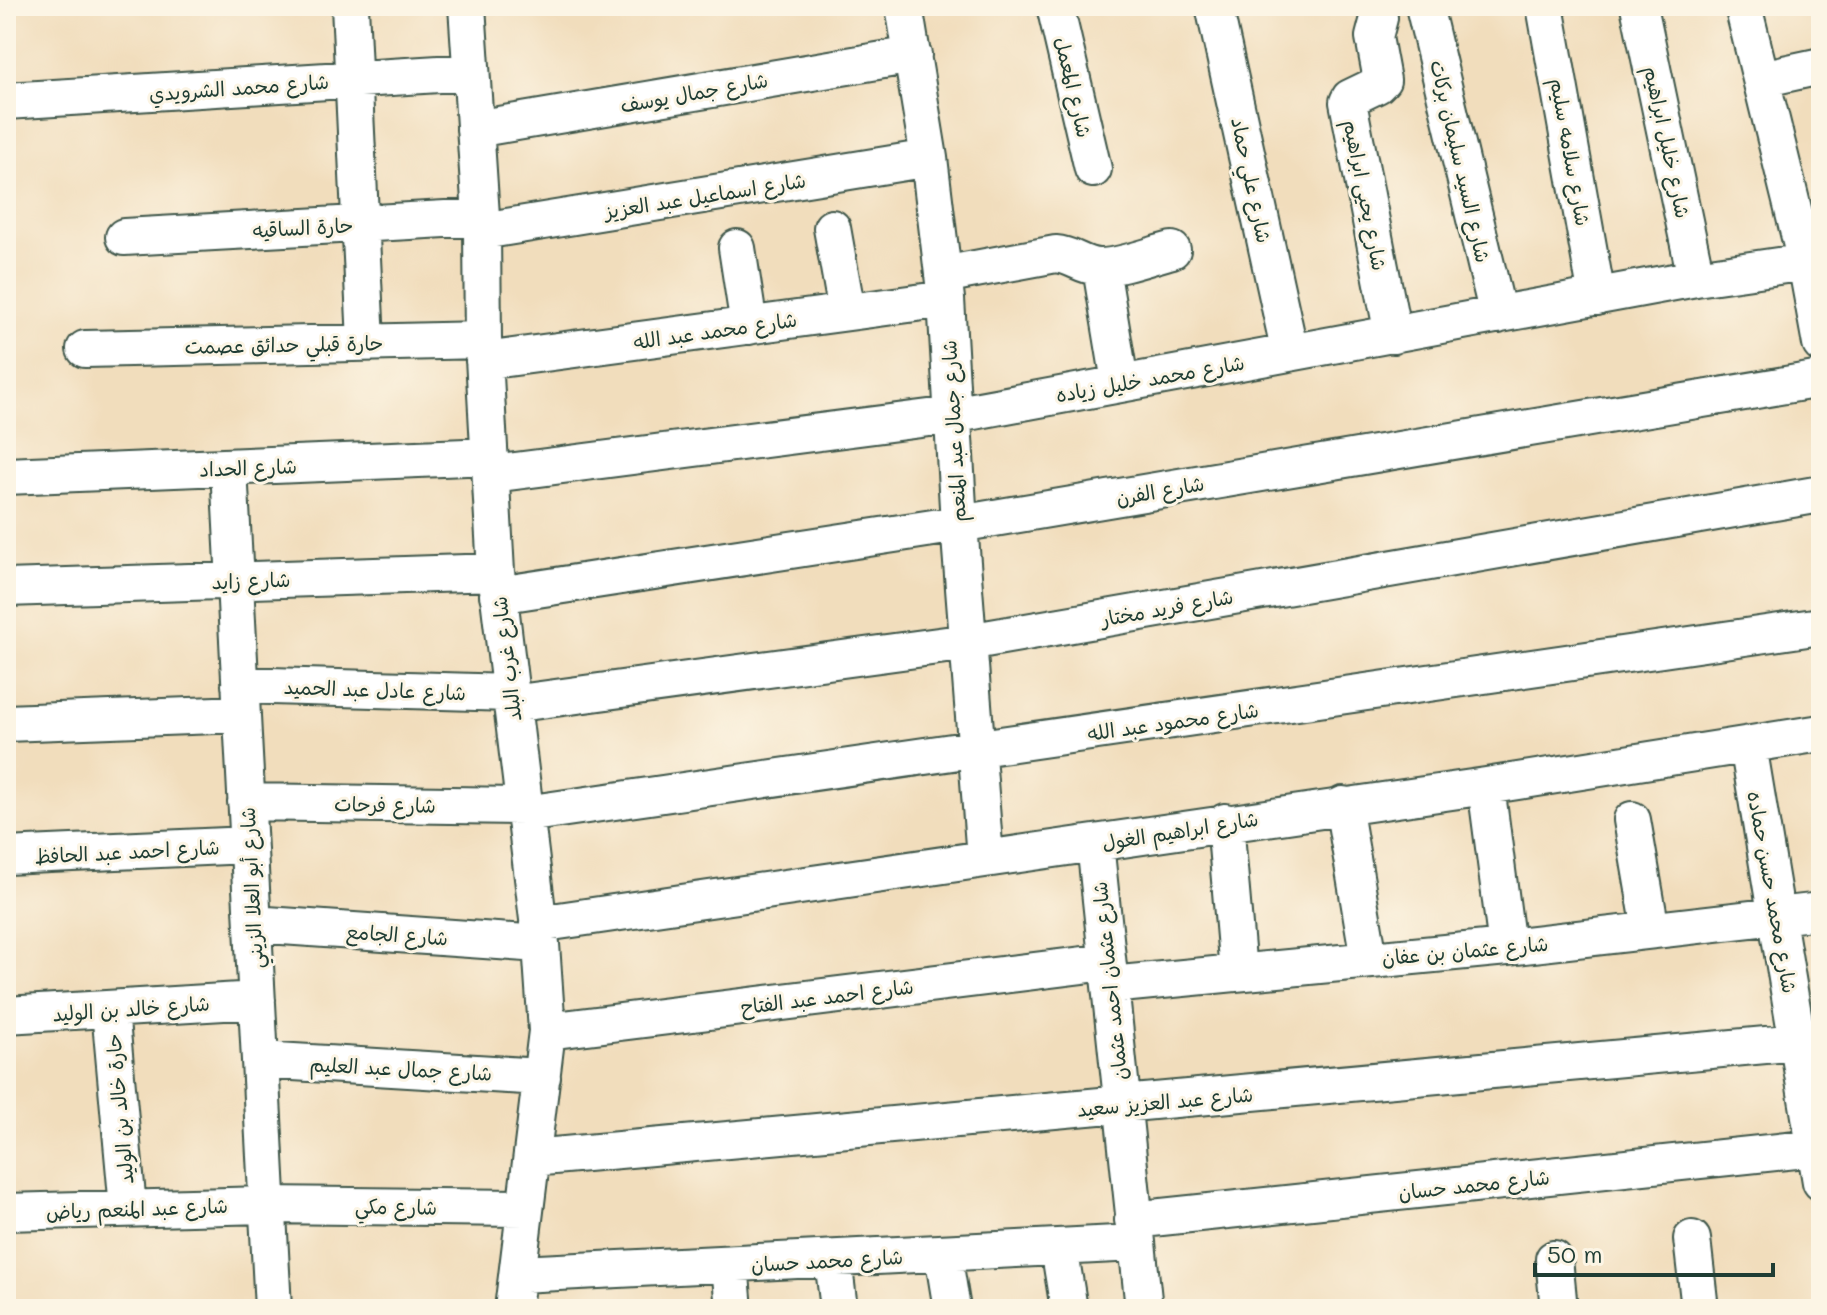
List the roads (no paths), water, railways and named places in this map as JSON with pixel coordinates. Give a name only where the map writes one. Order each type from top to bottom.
[{"type":"street","points":[[350,6],[366,342]]},
{"type":"street","name":"شارع غرب البلد","points":[[467,6],[482,224],[483,350],[497,584],[539,934],[547,1031],[513,1309]]},
{"type":"street","name":"شارع جمال عبد المنعم","points":[[904,6],[929,158],[944,287],[985,858]]},
{"type":"street","name":"شارع المعمل","points":[[1055,6],[1093,169]]},
{"type":"street","name":"شارع علي حماد","points":[[1214,6],[1290,353]]},
{"type":"street","points":[[1378,12],[1416,6]]},
{"type":"street","name":"شارع السيد سليمان بركات","points":[[1424,6],[1498,315]]},
{"type":"street","name":"شارع سلامه سليم","points":[[1545,6],[1597,297]]},
{"type":"street","name":"شارع خليل ابراهيم","points":[[1639,6],[1696,278]]},
{"type":"street","points":[[1743,6],[1761,79],[1808,216],[1806,262],[1821,344]]},
{"type":"street","name":"شارع يحيى ابراهيم","points":[[1378,12],[1374,37],[1382,74],[1377,85],[1354,95],[1348,102],[1393,335]]},
{"type":"street","name":"شارع جمال يوسف","points":[[475,129],[913,55]]},
{"type":"street","points":[[1761,79],[1821,66]]},
{"type":"street","name":"شارع محمد الشرويدي","points":[[6,101],[471,72]]},
{"type":"street","name":"شارع اسماعيل عبد العزيز","points":[[482,224],[929,158]]},
{"type":"street","name":"حارة الساقيه","points":[[124,237],[361,224],[482,224]]},
{"type":"street","points":[[832,228],[847,312]]},
{"type":"street","points":[[737,248],[749,326]]},
{"type":"street","points":[[1120,382],[1101,268],[1172,250]]},
{"type":"street","name":"شارع محمد عبد الله","points":[[483,350],[749,326],[847,312],[1056,254],[1074,257],[1082,264],[1101,268]]},
{"type":"street","name":"شارع محمد خليل زياده","points":[[491,465],[952,415],[1696,278],[1806,262]]},
{"type":"street","name":"حارة قبلي حدائق عصمت","points":[[85,349],[366,342],[483,350]]},
{"type":"street","name":"شارع الفرن","points":[[497,584],[959,524],[1821,379]]},
{"type":"street","name":"شارع الحداد","points":[[6,476],[229,468],[491,465]]},
{"type":"street","name":"شارع أبو العلا الزيني","points":[[229,468],[273,1309]]},
{"type":"street","name":"شارع فريد مختار","points":[[510,698],[968,642],[1821,494]]},
{"type":"street","name":"شارع زايد","points":[[6,588],[235,581],[497,584]]},
{"type":"street","name":"شارع محمود عبد الله","points":[[525,810],[977,750],[1821,626]]},
{"type":"street","name":"شارع عادل عبد الحميد","points":[[6,723],[241,700],[510,698]]},
{"type":"street","name":"شارع ابراهيم الغول","points":[[539,934],[985,858],[1486,786],[1821,733]]},
{"type":"street","name":"شارع محمد حسن حماده","points":[[1748,745],[1818,1165]]},
{"type":"street","points":[[1486,786],[1507,947]]},
{"type":"street","name":"شارع فرحات","points":[[246,802],[525,810]]},
{"type":"street","points":[[1343,805],[1369,959]]},
{"type":"street","points":[[1632,820],[1651,930]]},
{"type":"street","points":[[1225,822],[1238,972]]},
{"type":"street","name":"شارع عثمان احمد عثمان","points":[[1095,843],[1144,1309]]},
{"type":"street","name":"شارع احمد عبد الحافظ","points":[[6,856],[248,845]]},
{"type":"street","name":"شارع عثمان بن عفان","points":[[1108,974],[1238,972],[1507,947],[1821,911]]},
{"type":"street","name":"شارع الجامع","points":[[253,924],[539,934]]},
{"type":"street","name":"شارع احمد عبد الفتاح","points":[[547,1031],[1108,974]]},
{"type":"street","name":"شارع خالد بن الوليد","points":[[6,1015],[257,1000]]},
{"type":"street","name":"حارة خالد بن الوليد","points":[[110,1010],[128,1208]]},
{"type":"street","name":"شارع عبد العزيز سعيد","points":[[532,1158],[1798,1042]]},
{"type":"street","name":"شارع جمال عبد العليم","points":[[260,1060],[542,1077]]},
{"type":"street","name":"شارع محمد حسان","points":[[519,1274],[1059,1247],[1135,1232],[1818,1165]]},
{"type":"street","name":"شارع عبد المنعم رياض","points":[[6,1212],[267,1205]]},
{"type":"street","name":"شارع مكي","points":[[267,1205],[525,1208]]},
{"type":"street","points":[[1692,1239],[1693,1308]]},
{"type":"street","points":[[1059,1247],[1069,1309]]},
{"type":"street","points":[[943,1254],[952,1309]]},
{"type":"street","points":[[833,1259],[839,1309]]},
{"type":"street","points":[[1554,1259],[1559,1309]]},
{"type":"street","points":[[730,1265],[734,1309]]}]
